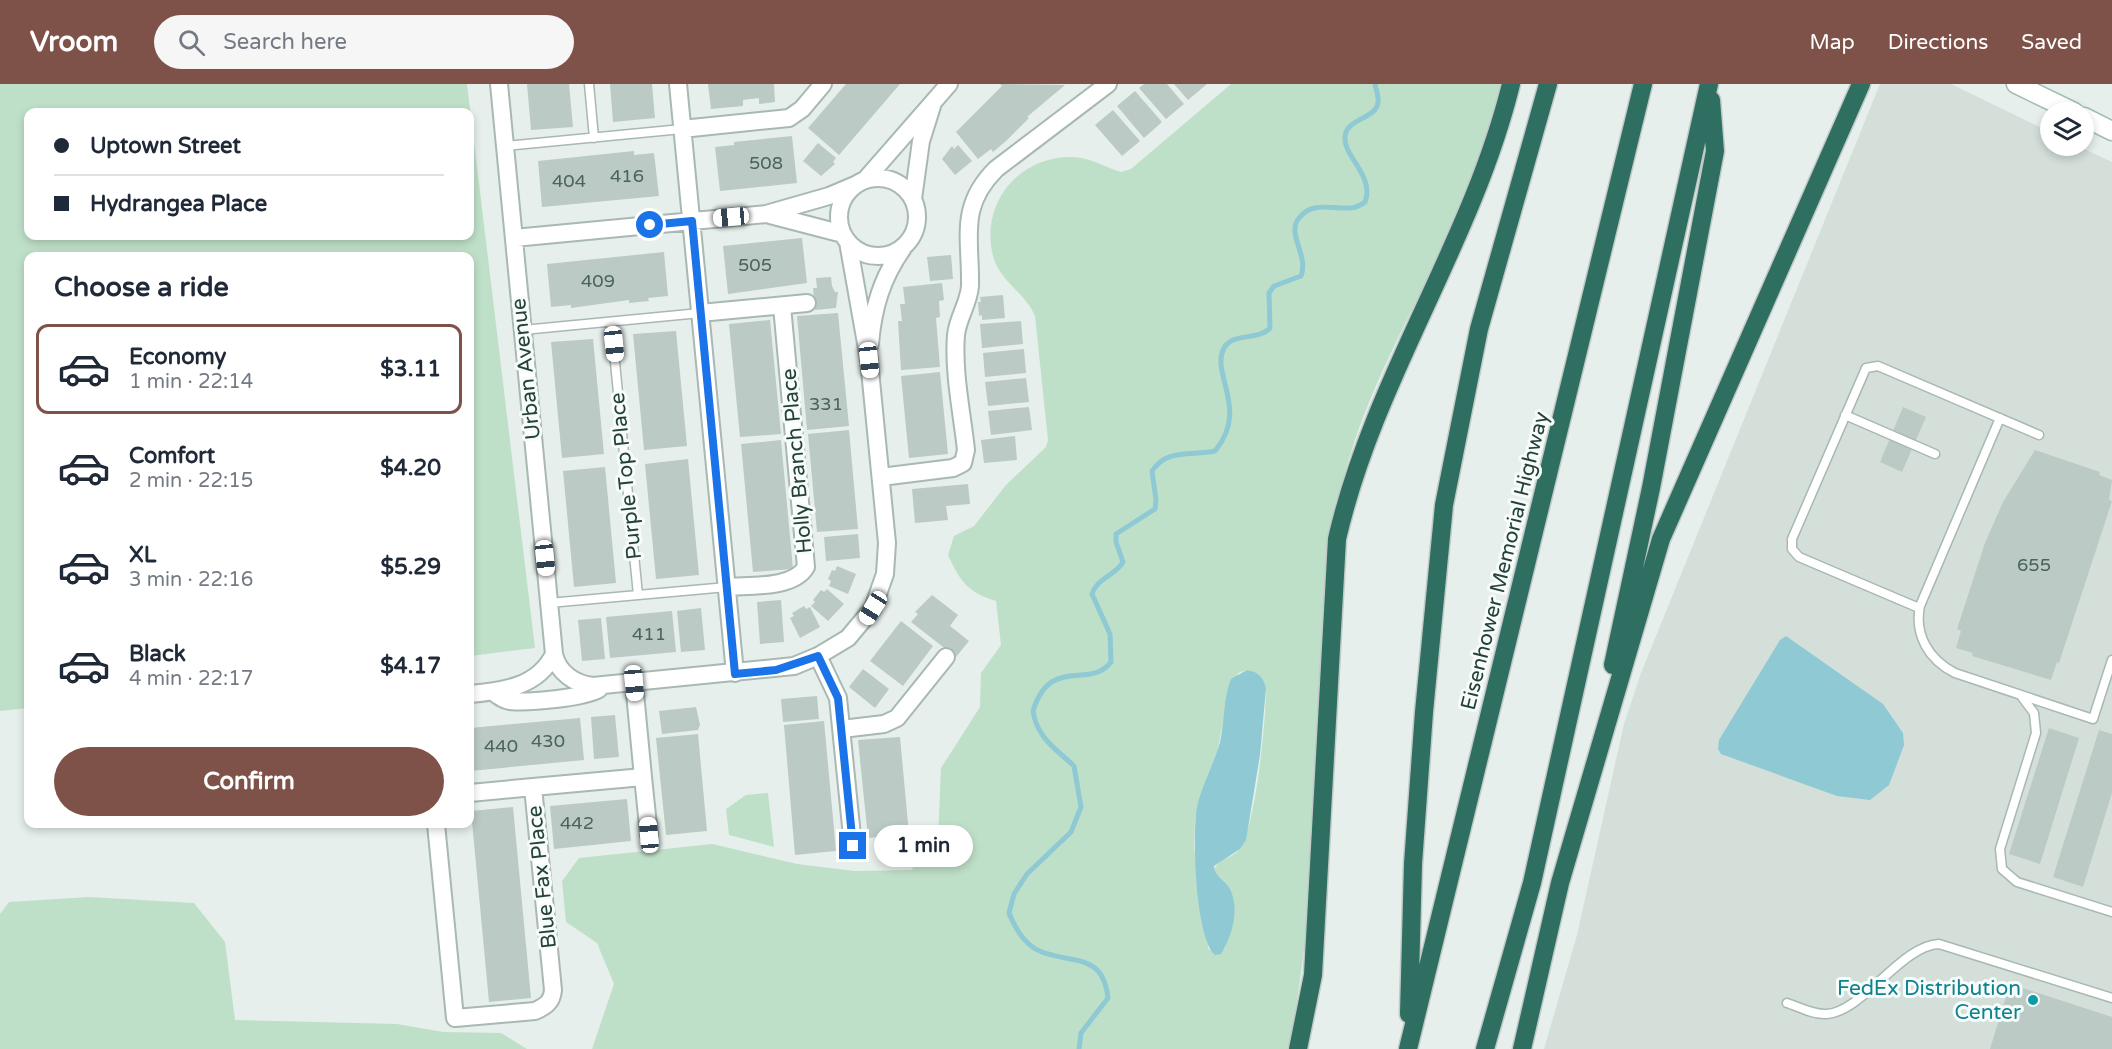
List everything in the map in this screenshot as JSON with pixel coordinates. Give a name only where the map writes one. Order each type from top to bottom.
[{"type":"highway","points":[[1298,1049],[1313,975],[1337,539],[1349,487],[1370,428],[1477,189],[1501,125],[1510,84]]},
{"type":"highway","points":[[1408,1049],[1413,864],[1444,505],[1479,329],[1548,84]]},
{"type":"highway","name":"Eisenhower Memorial Highway","points":[[1408,1049],[1643,84]]},
{"type":"highway","points":[[1594,764],[1715,151],[1709,84]]},
{"type":"highway","points":[[1485,1049],[1532,883],[1709,84]]},
{"type":"highway","points":[[1522,1049],[1560,883],[1661,539],[1861,84]]},
{"type":"main road","points":[[2016,84],[2053,102]]},
{"type":"main road","points":[[2094,122],[2112,131]]},
{"type":"street","name":"Urban Avenue","points":[[499,84],[554,654]]},
{"type":"street","points":[[678,84],[735,674]]},
{"type":"street","points":[[682,129],[789,118],[802,109],[824,84]]},
{"type":"street","points":[[554,654],[559,666],[576,682],[603,686],[776,670],[818,656],[857,630],[873,608],[880,592],[887,559],[881,477],[869,360],[840,213],[842,202],[949,84]]},
{"type":"street","points":[[881,477],[953,468],[963,463],[966,450],[956,340],[959,321],[969,292],[967,236],[973,201],[983,184],[996,169],[1108,84]]},
{"type":"street","points":[[869,360],[879,292],[890,266],[916,229],[918,219],[913,199],[921,141],[934,99]]},
{"type":"street","points":[[514,238],[766,214],[860,183],[887,179],[906,190],[913,199]]},
{"type":"street","points":[[766,214],[846,238],[865,254],[886,256],[904,246]]},
{"type":"street","points":[[700,313],[807,303]]},
{"type":"street","name":"Holly Branch Place","points":[[727,587],[788,581],[802,574],[806,567],[782,306]]},
{"type":"street","points":[[474,694],[515,687],[534,678],[548,666],[554,654]]},
{"type":"street","points":[[818,656],[834,687],[842,729],[853,846]]},
{"type":"street","points":[[842,729],[884,724],[897,718],[946,657]]},
{"type":"street","points":[[634,683],[649,835]]},
{"type":"street","points":[[493,692],[505,699],[517,701],[582,695],[603,686]]},
{"type":"street","name":"Blue Fax Place","points":[[436,828],[455,1018],[535,1011],[549,1003],[552,997],[533,787],[643,777]]},
{"type":"street","points":[[474,793],[533,787]]},
{"type":"lane","points":[[589,84],[594,138]]},
{"type":"lane","points":[[505,146],[682,129]]},
{"type":"lane","points":[[523,330],[700,313]]},
{"type":"lane","name":"Purple Top Place","points":[[611,321],[638,595]]},
{"type":"lane","points":[[1919,609],[1799,556],[1792,549],[1792,539],[1864,372],[1874,364],[2039,435]]},
{"type":"lane","points":[[1845,415],[1935,454]]},
{"type":"lane","points":[[2000,418],[1919,609],[1920,631],[1936,661],[1966,678],[2093,719],[2112,660]]},
{"type":"lane","points":[[549,603],[727,587]]},
{"type":"lane","points":[[2016,694],[2031,707],[2037,726],[2000,849],[2002,868],[2012,880],[2112,912]]},
{"type":"lane","points":[[1787,1003],[1818,1013],[1836,1012],[1920,949],[1939,944],[2112,998]]},
{"type":"shaded area","points":[[1880,84],[1951,84],[2040,127],[2040,156],[2094,156],[2094,154],[2112,162],[2112,1049],[1544,1049],[1577,935],[1624,724],[1641,673]]},
{"type":"green space","points":[[0,84],[467,84],[470,108],[24,108],[24,240],[474,240],[474,142],[535,648],[474,656],[474,252],[24,252],[24,708],[0,711]]},
{"type":"green space","points":[[1231,84],[1501,84],[1484,147],[1467,193],[1394,346],[1364,416],[1351,452],[1334,520],[1321,645],[1315,817],[1309,894],[1296,1011],[1289,1049],[592,1049],[614,984],[597,943],[566,922],[562,881],[579,858],[712,844],[797,864],[855,871],[911,870],[938,839],[941,768],[980,707],[981,673],[1001,645],[996,601],[971,589],[956,572],[948,555],[954,536],[974,526],[1006,485],[1046,447],[1048,440],[1035,316],[996,265],[990,237],[992,218],[1007,187],[1020,174],[1035,165],[1053,159],[1079,157],[1121,172],[1131,169]],"holes":[[[1251,671],[1260,676],[1266,689],[1256,794],[1241,847],[1235,854],[1219,863],[1214,870],[1229,888],[1234,910],[1225,948],[1209,950],[1201,919],[1194,845],[1195,820],[1198,804],[1215,762],[1224,718],[1238,673]]]},
{"type":"green space","points":[[768,793],[774,847],[729,835],[726,809],[746,795]]},
{"type":"green space","points":[[89,897],[194,903],[225,942],[235,1020],[397,1024],[443,1032],[501,1033],[527,1049],[0,1049],[0,914],[9,902]]},
{"type":"water","points":[[1786,636],[1883,704],[1903,733],[1904,745],[1889,785],[1870,800],[1837,796],[1721,754],[1718,749],[1719,740],[1780,640]]},
{"type":"water","points":[[1247,670],[1260,676],[1266,688],[1260,755],[1246,840],[1240,849],[1214,866],[1216,873],[1230,889],[1234,905],[1233,923],[1228,939],[1221,954],[1215,955],[1208,945],[1199,908],[1195,861],[1197,807],[1220,742],[1231,679]]},
{"type":"building","points":[[527,84],[569,84],[573,127],[531,130]]},
{"type":"building","points":[[610,84],[652,84],[655,118],[613,122]]},
{"type":"building","points":[[708,84],[774,84],[775,102],[759,104],[759,98],[743,100],[743,106],[711,109]]},
{"type":"building","points":[[846,84],[900,84],[839,155],[808,128]]},
{"type":"building","points":[[1000,84],[1065,85],[1027,117],[1029,118],[1006,141],[993,152],[991,149],[978,159],[956,132],[1002,86]]},
{"type":"building","points":[[1144,84],[1167,84],[1184,104],[1166,119],[1139,88]]},
{"type":"building","points":[[1174,84],[1207,84],[1188,100]]},
{"type":"building","points":[[1135,91],[1162,122],[1144,138],[1117,106]]},
{"type":"building","points":[[1113,110],[1140,141],[1122,156],[1095,125]]},
{"type":"building","points":[[792,136],[797,183],[720,191],[715,147],[734,145],[734,142]]},
{"type":"building","points":[[818,143],[836,158],[833,162],[835,164],[821,176],[803,161]]},
{"type":"building","points":[[958,145],[972,161],[955,175],[942,159],[952,146],[954,149]]},
{"type":"building","points":[[634,151],[634,155],[654,153],[659,196],[542,207],[538,161]]},
{"type":"building","points":[[802,238],[807,283],[728,294],[723,246]]},
{"type":"building","points":[[664,252],[668,296],[629,303],[629,300],[571,308],[571,305],[551,307],[547,264]]},
{"type":"building","points":[[951,255],[953,279],[930,281],[927,257]]},
{"type":"building","points":[[831,277],[832,286],[835,292],[838,292],[836,308],[815,310],[813,288],[817,288],[816,278]]},
{"type":"building","points":[[942,283],[944,300],[939,301],[940,317],[936,318],[940,367],[901,370],[898,321],[902,321],[900,304],[905,304],[903,287]]},
{"type":"building","points":[[1003,295],[1005,318],[982,320],[982,315],[979,316],[980,297]]},
{"type":"building","points":[[838,313],[849,426],[807,430],[797,316]]},
{"type":"building","points":[[770,320],[781,434],[740,437],[729,324]]},
{"type":"building","points":[[1021,321],[1023,344],[982,348],[980,324]]},
{"type":"building","points":[[676,331],[687,446],[644,450],[633,334]]},
{"type":"building","points":[[593,339],[604,454],[562,458],[551,342]]},
{"type":"building","points":[[1024,349],[1026,373],[985,377],[983,353]]},
{"type":"building","points":[[940,372],[948,454],[909,458],[901,376]]},
{"type":"building","points":[[1026,378],[1029,402],[988,406],[985,382]]},
{"type":"building","points":[[1029,407],[1032,430],[991,435],[988,411]]},
{"type":"building","points":[[1903,407],[1926,417],[1902,472],[1880,462]]},
{"type":"building","points":[[849,430],[858,529],[817,532],[808,434]]},
{"type":"building","points":[[1015,436],[1017,460],[984,463],[981,440]]},
{"type":"building","points":[[781,440],[793,569],[753,572],[741,444]]},
{"type":"building","points":[[2035,450],[2100,472],[2099,475],[2112,480],[2109,500],[2112,501],[2059,663],[2057,662],[2051,680],[1972,656],[1973,653],[1956,648],[1961,631],[1957,629],[1985,543],[2003,502]]},
{"type":"building","points":[[688,459],[699,575],[656,579],[645,464]]},
{"type":"building","points":[[605,467],[616,583],[574,587],[563,471]]},
{"type":"building","points":[[968,484],[970,504],[946,506],[948,520],[915,523],[912,489]]},
{"type":"building","points":[[858,534],[860,558],[826,561],[824,537]]},
{"type":"building","points":[[837,566],[856,574],[848,594],[829,586],[831,581],[828,579],[832,570],[835,571]]},
{"type":"building","points":[[827,589],[844,604],[828,621],[811,606],[821,590],[824,592]]},
{"type":"building","points":[[932,595],[958,615],[950,626],[969,641],[956,657],[911,622],[918,614],[915,612]]},
{"type":"building","points":[[781,600],[784,642],[760,644],[757,602]]},
{"type":"building","points":[[804,606],[806,609],[810,607],[820,627],[800,638],[790,618],[794,616],[792,613]]},
{"type":"building","points":[[701,608],[705,650],[681,652],[677,611]]},
{"type":"building","points":[[672,611],[676,652],[610,658],[606,617]]},
{"type":"building","points":[[601,618],[605,659],[582,661],[578,620]]},
{"type":"building","points":[[901,621],[933,646],[903,686],[870,661]]},
{"type":"building","points":[[863,669],[889,689],[875,708],[849,687]]},
{"type":"building","points":[[817,696],[819,719],[783,722],[781,699]]},
{"type":"building","points":[[696,707],[700,725],[698,730],[662,734],[659,711]]},
{"type":"building","points":[[615,715],[619,757],[594,759],[591,717]]},
{"type":"building","points":[[580,718],[584,760],[474,771],[474,728]]},
{"type":"building","points":[[824,721],[836,851],[795,855],[784,725]]},
{"type":"building","points":[[2049,728],[2079,738],[2040,864],[2009,854]]},
{"type":"building","points":[[2099,730],[2112,734],[2112,793],[2083,887],[2053,877]]},
{"type":"building","points":[[698,734],[707,831],[666,835],[656,738]]},
{"type":"building","points":[[900,737],[909,834],[868,838],[858,740]]},
{"type":"building","points":[[627,799],[631,841],[554,849],[550,806]]},
{"type":"building","points":[[513,807],[531,998],[489,1002],[473,828],[474,811]]},
{"type":"building","name":"FedEx Distribution Center","points":[[2010,984],[2112,1017],[2112,1049],[1990,1049]]},
{"type":"waterway","points":[[1079,1049],[1081,1033],[1108,998],[1100,974],[1085,963],[1036,949],[1022,936],[1009,913],[1014,894],[1027,874],[1071,832],[1081,807],[1074,766],[1043,736],[1033,711],[1040,694],[1049,684],[1060,678],[1092,674],[1102,670],[1111,662],[1110,634],[1092,594],[1098,584],[1123,562],[1116,542],[1116,534],[1155,509],[1152,471],[1158,464],[1180,454],[1215,451],[1225,436],[1230,407],[1222,369],[1221,358],[1224,348],[1233,340],[1259,334],[1270,328],[1269,293],[1274,286],[1301,276],[1302,260],[1295,231],[1299,218],[1306,211],[1314,208],[1349,208],[1365,202],[1366,184],[1349,152],[1345,137],[1350,126],[1376,108],[1378,98],[1375,84]]},
{"type":"place","name":"FedEx Distribution Center","points":[[2033,1000]]},
{"type":"route","points":[[650,225],[692,221],[735,674],[776,670],[794,666],[818,656],[830,676],[838,698],[853,846]]}]
